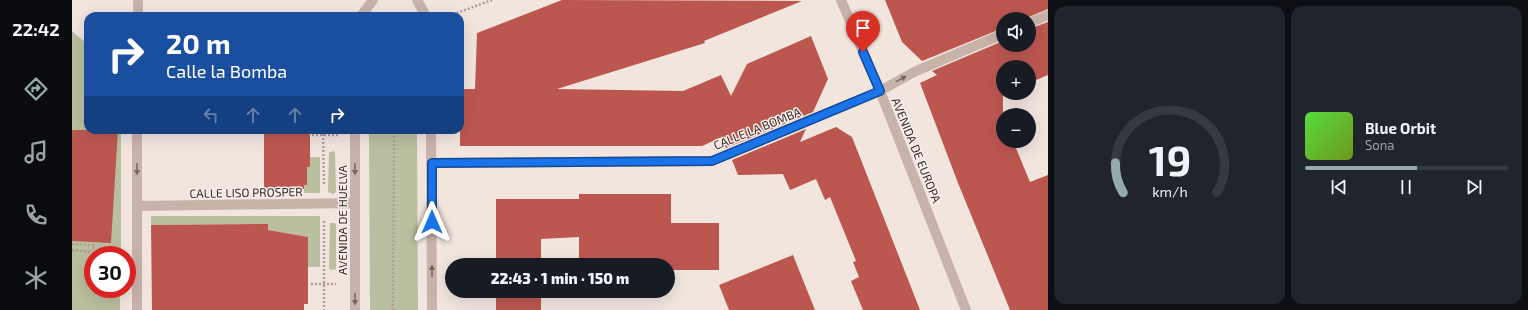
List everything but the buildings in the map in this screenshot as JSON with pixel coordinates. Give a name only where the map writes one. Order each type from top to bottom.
[{"type":"street","points":[[138,0],[138,12]]},
{"type":"street","points":[[364,12],[373,0]]},
{"type":"street","points":[[417,0],[424,12]]},
{"type":"street","name":"AVENIDA DE EUROPA","points":[[841,0],[880,91],[966,310]]},
{"type":"street","points":[[1036,20],[1048,15]]},
{"type":"street","name":"CALLE LA BOMBA","points":[[432,163],[712,161],[880,91],[914,72],[996,37]]},
{"type":"street","points":[[137,310],[138,134]]},
{"type":"street","name":"AVENIDA DE HUELVA","points":[[355,134],[355,310]]},
{"type":"street","points":[[431,134],[432,310]]},
{"type":"street","name":"CALLE LISO PROSPER","points":[[137,206],[355,203]]},
{"type":"path","points":[[460,12],[492,0]]},
{"type":"path","points":[[394,134],[394,310]]},
{"type":"path","points":[[312,135],[339,135]]},
{"type":"path","points":[[72,244],[94,245],[93,252],[72,250]]},
{"type":"path","points":[[311,284],[339,284]]},
{"type":"green space","points":[[72,31],[84,41],[84,134],[121,134],[121,246],[84,246],[84,298],[120,298],[120,310],[72,310]]},
{"type":"green space","points":[[369,134],[417,134],[418,310],[370,310]]},
{"type":"green space","points":[[334,151],[336,192],[334,194],[328,192],[329,153]]},
{"type":"green space","points":[[310,157],[320,157],[320,193],[304,193],[304,185],[307,185],[307,167],[310,167]]},
{"type":"green space","points":[[151,216],[319,216],[320,267],[308,267],[308,237],[268,230],[267,224],[151,225]]},
{"type":"green space","points":[[330,223],[335,223],[336,225],[336,269],[334,270],[329,269]]},
{"type":"route","points":[[432,222],[432,163],[712,161],[880,91],[863,52]]}]
